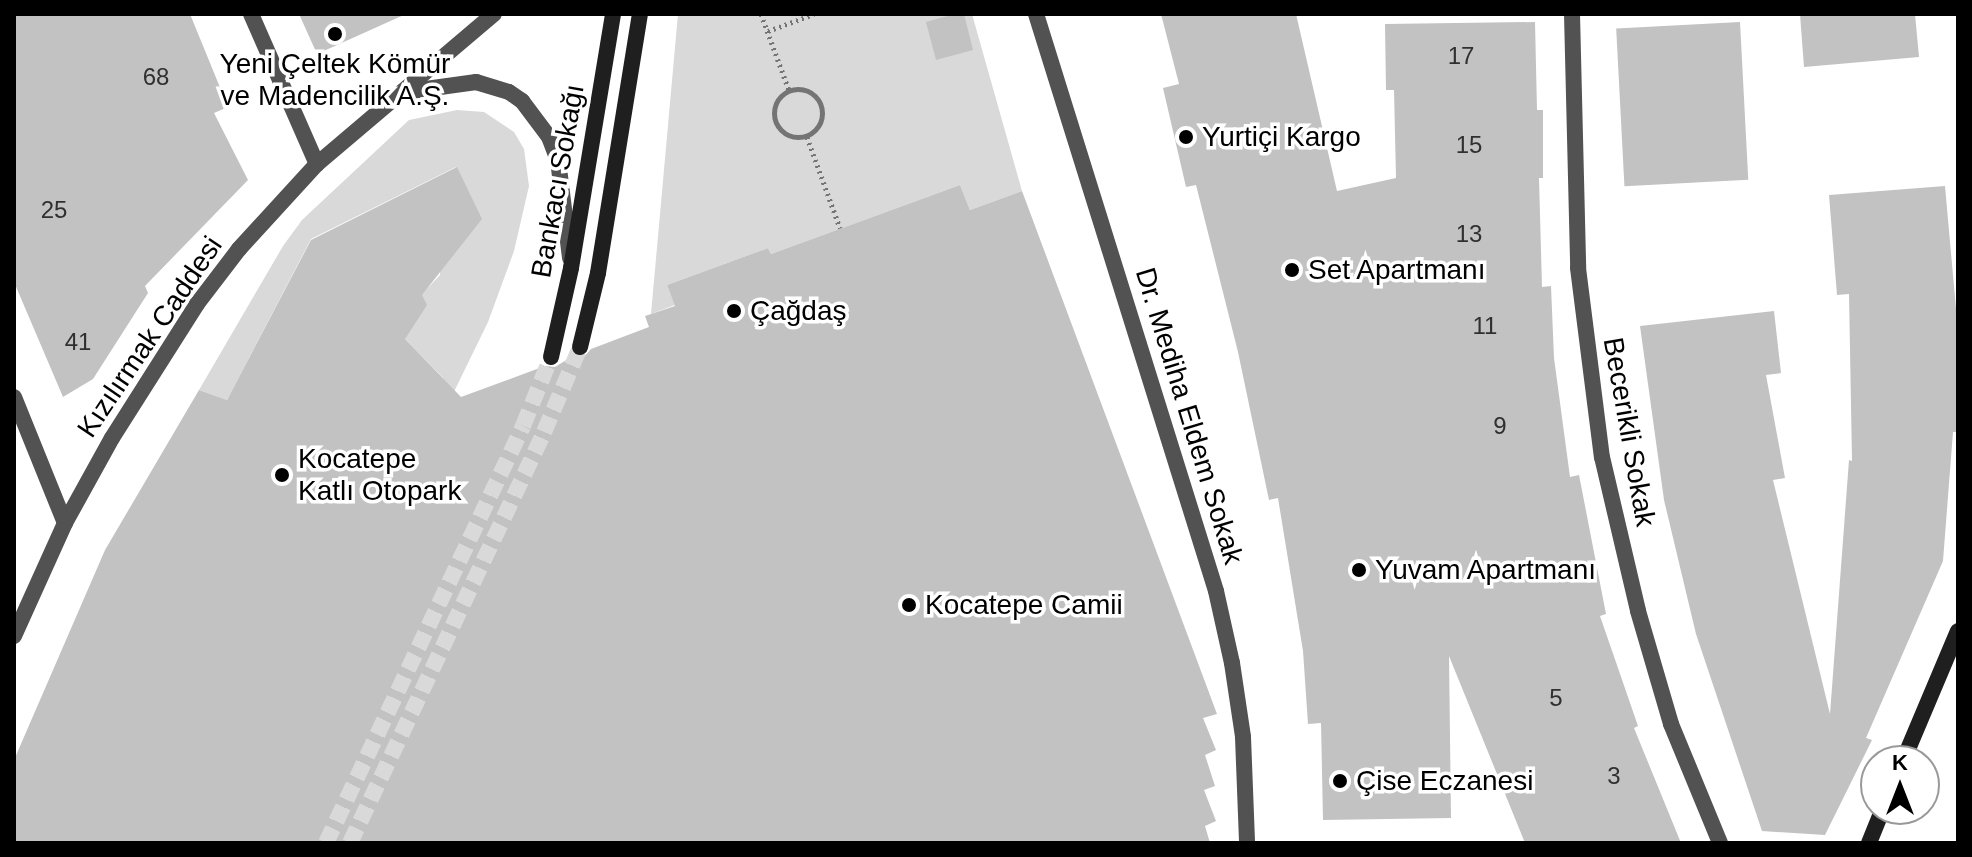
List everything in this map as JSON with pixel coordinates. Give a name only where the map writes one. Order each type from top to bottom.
[{"type":"main road","name":"Bankacı Sokağı","points":[[551,357],[571,268],[613,14]]},
{"type":"main road","name":"Bankacı Sokağı","points":[[580,347],[598,273],[640,14]]},
{"type":"main road","points":[[1910,745],[1958,631]]},
{"type":"street","points":[[251,14],[317,164]]},
{"type":"street","name":"Kızılırmak Caddesi","points":[[14,636],[65,523],[112,438],[197,304],[239,249],[317,164],[494,14]]},
{"type":"street","name":"Dr. Mediha Eldem Sokak","points":[[1036,14],[1216,591],[1243,737],[1247,843]]},
{"type":"street","name":"Becerikli Sokak","points":[[1572,14],[1578,268],[1602,457],[1638,611],[1671,724],[1720,843]]},
{"type":"street","points":[[403,92],[476,82],[509,92],[529,108],[549,137],[558,160],[571,268]]},
{"type":"street","points":[[14,397],[65,523]]},
{"type":"path","points":[[761,14],[789,90]]},
{"type":"path","points":[[768,31],[814,14]]},
{"type":"path","points":[[789,90],[805,90],[821,105],[822,120],[807,137],[784,133],[775,122],[777,100],[789,90]]},
{"type":"path","points":[[807,137],[840,228]]},
{"type":"shaded area","points":[[678,14],[972,14],[1022,191],[970,210],[960,185],[771,254],[768,248],[667,285],[675,305],[651,314]]},
{"type":"shaded area","points":[[457,110],[484,112],[514,132],[524,149],[529,186],[514,251],[488,322],[450,400],[436,394],[443,378],[405,339],[421,295],[440,275],[439,254],[456,167],[311,239],[227,400],[199,390],[283,246],[302,220],[409,120]]},
{"type":"building","points":[[14,14],[190,14],[228,107],[214,113],[248,180],[145,286],[148,293],[93,379],[63,397],[14,282]]},
{"type":"building","name":"Yeni Çeltek Kömür ve Madencilik A.Ş.","points":[[299,14],[406,14],[317,54]]},
{"type":"building","points":[[964,14],[973,50],[936,60],[926,22]]},
{"type":"building","points":[[1161,14],[1296,14],[1337,191],[1396,178],[1394,90],[1386,90],[1385,24],[1535,22],[1537,110],[1543,110],[1543,178],[1539,178],[1542,287],[1551,286],[1554,358],[1570,477],[1579,475],[1606,614],[1600,616],[1638,726],[1634,728],[1681,843],[1525,843],[1449,656],[1451,818],[1323,820],[1321,723],[1308,724],[1303,651],[1278,498],[1269,500],[1238,352],[1196,185],[1186,187],[1163,88],[1179,84]]},
{"type":"building","points":[[1800,14],[1915,14],[1919,57],[1804,67]]},
{"type":"building","points":[[1740,22],[1748,180],[1624,186],[1616,28]]},
{"type":"building","points":[[457,167],[482,219],[422,295],[427,305],[405,339],[461,397],[545,366],[555,367],[573,356],[584,357],[591,349],[649,327],[645,316],[675,306],[667,285],[768,248],[771,254],[960,185],[970,210],[1022,191],[1217,714],[1203,718],[1216,750],[1205,755],[1215,786],[1204,790],[1216,821],[1205,826],[1210,843],[14,843],[14,760],[105,550],[199,390],[227,400],[311,240]]},
{"type":"building","points":[[1945,186],[1958,331],[1958,432],[1953,432],[1943,561],[1866,738],[1872,740],[1870,745],[1860,745],[1860,764],[1825,835],[1762,831],[1696,634],[1664,500],[1640,326],[1774,311],[1781,373],[1766,375],[1785,478],[1773,480],[1830,714],[1849,460],[1852,461],[1849,294],[1837,295],[1829,195]]},
{"type":"tunnel","points":[[350,843],[544,432],[580,347]]},
{"type":"tunnel","points":[[326,843],[523,426],[551,357]]},
{"type":"place","name":"Yeni Çeltek Kömür ve Madencilik A.Ş.","points":[[335,34]]},
{"type":"place","name":"Yurtiçi Kargo","points":[[1186,137]]},
{"type":"place","name":"Set Apartmanı","points":[[1292,270]]},
{"type":"place","name":"Çağdaş","points":[[734,311]]},
{"type":"place","name":"Kocatepe Katlı Otopark","points":[[282,475]]},
{"type":"place","name":"Yuvam Apartmanı","points":[[1359,570]]},
{"type":"place","name":"Kocatepe Camii","points":[[909,605]]},
{"type":"place","name":"Çise Eczanesi","points":[[1340,781]]}]
